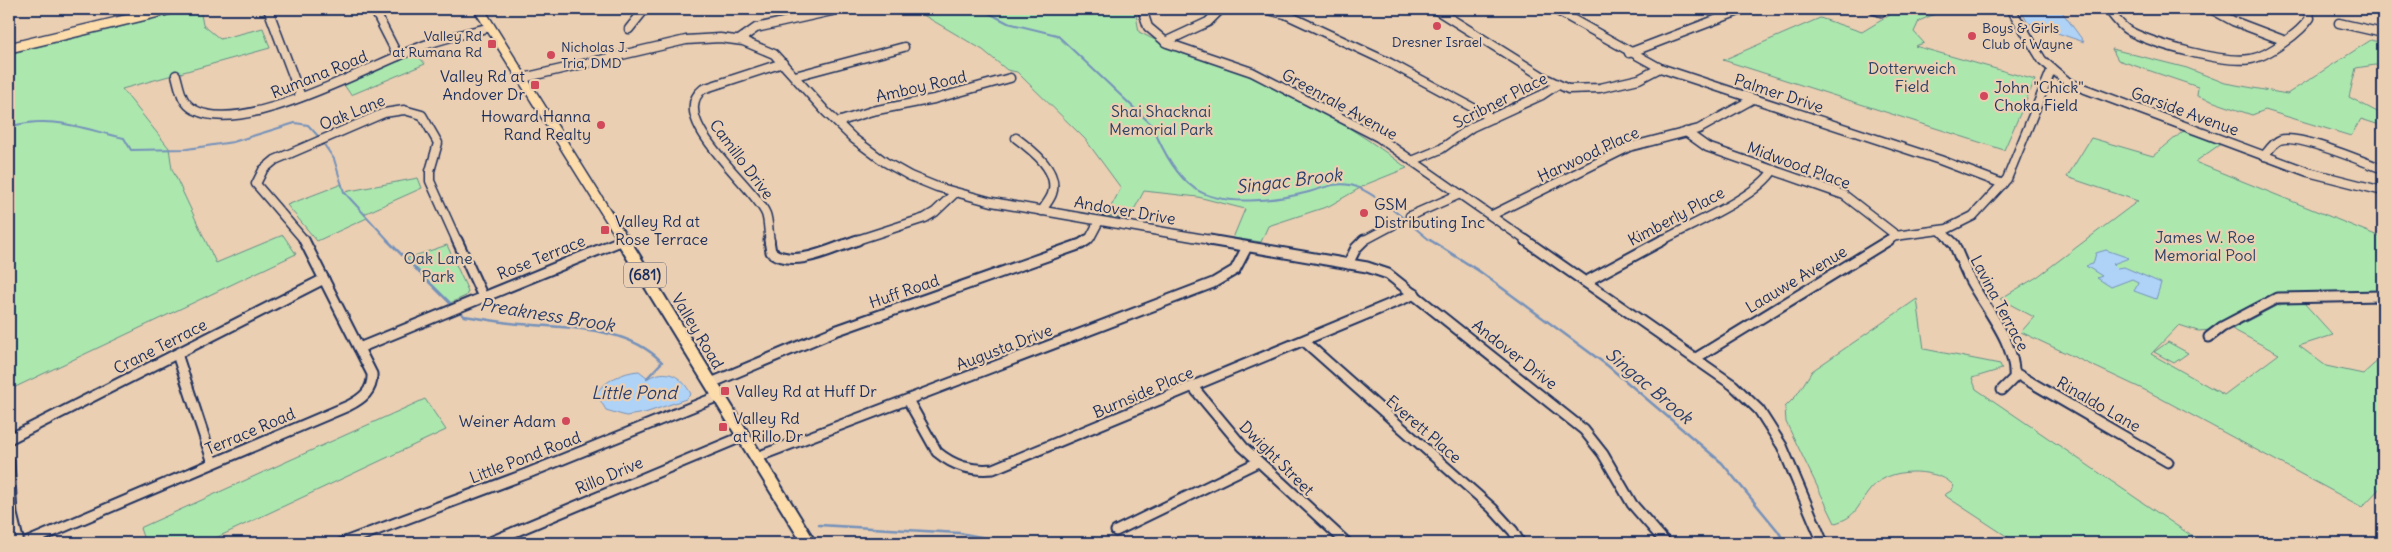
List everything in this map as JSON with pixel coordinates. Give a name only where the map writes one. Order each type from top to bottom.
[{"type":"main road","points":[[9,48],[171,9]]},
{"type":"main road","name":"Valley Road","points":[[479,9],[809,543]]},
{"type":"street","points":[[268,9],[301,97]]},
{"type":"street","points":[[374,9],[398,56]]},
{"type":"street","points":[[629,29],[645,9]]},
{"type":"street","name":"Greenrale Avenue","points":[[1142,9],[1148,27],[1165,42],[1262,77],[1378,137],[1696,358]]},
{"type":"street","points":[[1165,42],[1208,22],[1220,9]]},
{"type":"street","points":[[1264,9],[1284,14],[1407,70],[1441,87],[1492,118]]},
{"type":"street","points":[[1629,53],[1744,9]]},
{"type":"street","points":[[1873,9],[1880,12]]},
{"type":"street","name":"Garside Avenue","points":[[2011,9],[2042,61],[2051,71],[2087,90],[2315,174],[2383,190]]},
{"type":"street","points":[[2108,9],[2121,25],[2134,33],[2237,60],[2254,59],[2306,24],[2310,17]]},
{"type":"street","points":[[2211,9],[2233,21],[2283,40]]},
{"type":"street","points":[[2307,9],[2310,17]]},
{"type":"street","points":[[1440,10],[1557,85]]},
{"type":"street","name":"Palmer Drive","points":[[1559,10],[1629,53],[1660,68],[1948,163],[2003,184]]},
{"type":"street","points":[[739,40],[756,28],[832,11]]},
{"type":"street","points":[[2310,17],[2321,19]]},
{"type":"street","points":[[2330,21],[2383,33]]},
{"type":"street","name":"Rumana Road","points":[[176,75],[186,103],[193,108],[210,114],[250,114],[301,97],[438,41],[490,27]]},
{"type":"street","name":"Andover Drive","points":[[523,78],[680,41],[710,38],[739,40],[768,50],[783,63],[858,143],[885,162],[918,179],[955,193],[1042,211],[1348,264],[1388,274],[1584,430],[1603,454],[1632,504],[1666,543]]},
{"type":"street","points":[[795,76],[904,47]]},
{"type":"street","name":"Camillo Drive","points":[[783,63],[703,88],[695,95],[692,102],[696,122],[701,131],[766,214],[769,248],[775,256],[786,260],[799,260],[925,218],[935,212],[955,193]]},
{"type":"street","name":"Scribner Place","points":[[1412,161],[1440,149],[1467,129],[1542,95],[1557,85],[1576,90],[1591,90],[1639,79],[1660,68]]},
{"type":"street","name":"Laauwe Avenue","points":[[1696,358],[1897,236],[1958,226],[1973,216],[2003,184],[2051,71]]},
{"type":"street","name":"Amboy Road","points":[[838,122],[872,111],[934,99],[1010,78]]},
{"type":"street","name":"Harwood Place","points":[[1492,215],[1629,147],[1706,126],[1753,99]]},
{"type":"street","name":"Oak Lane","points":[[324,279],[300,233],[257,187],[258,176],[268,165],[283,156],[379,114],[397,110],[411,111],[426,118],[438,143],[429,171],[430,181],[483,297]]},
{"type":"street","name":"Midwood Place","points":[[1686,132],[1707,147],[1850,199],[1897,236]]},
{"type":"street","points":[[1016,138],[1028,147],[1051,174],[1053,181],[1052,194],[1042,211]]},
{"type":"street","points":[[2264,156],[2279,140],[2297,139],[2383,169]]},
{"type":"street","name":"Kimberly Place","points":[[1587,281],[1751,192],[1767,180],[1773,170]]},
{"type":"street","points":[[1410,216],[1460,194]]},
{"type":"street","name":"Huff Road","points":[[711,383],[835,331],[1080,244],[1090,238],[1100,221]]},
{"type":"street","points":[[1348,264],[1352,251],[1360,242],[1393,225]]},
{"type":"street","name":"Lavina Terrace","points":[[1941,230],[1954,244],[1971,282],[1987,304],[2015,365],[2015,373],[2009,384],[2002,390]]},
{"type":"street","name":"Rose Terrace","points":[[359,348],[623,240]]},
{"type":"street","name":"Augusta Drive","points":[[757,457],[1214,283],[1235,270],[1247,247]]},
{"type":"street","name":"Terrace Road","points":[[26,543],[348,406],[363,397],[372,385],[373,379],[324,279]]},
{"type":"street","name":"Crane Terrace","points":[[9,439],[324,279]]},
{"type":"street","name":"Burnside Place","points":[[908,400],[937,452],[944,459],[962,468],[983,471],[1012,462],[1415,294]]},
{"type":"street","points":[[2209,338],[2222,327],[2277,298],[2383,296]]},
{"type":"street","name":"Everett Place","points":[[1304,341],[1492,508],[1507,523],[1520,543]]},
{"type":"street","points":[[177,354],[214,463]]},
{"type":"street","points":[[1696,358],[1747,397],[1768,423],[1782,446],[1823,543]]},
{"type":"street","name":"Rinaldo Lane","points":[[2015,373],[2168,462]]},
{"type":"street","name":"Dwight Street","points":[[1193,387],[1233,437],[1347,543]]},
{"type":"street","name":"Little Pond Road","points":[[342,543],[526,474],[719,396]]},
{"type":"street","name":"Rillo Drive","points":[[488,543],[744,436]]},
{"type":"street","points":[[9,461],[12,514],[19,543]]},
{"type":"street","points":[[1116,532],[1258,462]]},
{"type":"green space","points":[[200,9],[203,25],[220,39],[263,28],[270,48],[122,89],[169,148],[172,169],[216,263],[283,235],[296,254],[9,390],[9,54]]},
{"type":"green space","name":"Shai Shacknai Memorial Park","points":[[913,9],[1135,9],[1139,32],[1152,39],[1235,69],[1291,95],[1351,129],[1407,168],[1367,184],[1329,206],[1268,226],[1261,242],[1233,238],[1245,209],[1198,197],[1144,191],[1129,219],[1106,216],[1121,188],[1085,139],[1017,72],[1007,70],[983,50]]},
{"type":"green space","name":"Dotterweich Field","points":[[1879,9],[1946,9],[1919,21],[1914,32],[1924,43],[1915,46],[2035,80],[2004,150],[1723,60],[1820,18],[1862,32],[1890,15]]},
{"type":"green space","points":[[2371,40],[2383,43],[2383,66],[2375,65],[2356,68],[2349,97],[2383,115],[2383,126],[2361,119],[2351,136],[2265,110],[2252,115],[2197,96],[2198,87],[2118,60],[2112,49],[2187,68],[2225,83],[2287,94]]},
{"type":"green space","points":[[415,52],[425,64],[351,95],[342,82]]},
{"type":"green space","name":"James W. Roe Memorial Pool","points":[[2186,129],[2222,143],[2195,162],[2383,238],[2383,293],[2266,299],[2212,330],[2198,331],[2179,325],[2151,354],[2224,395],[2279,354],[2232,329],[2278,305],[2303,302],[2333,335],[2299,346],[2326,366],[2363,374],[2383,356],[2383,485],[2362,507],[2149,392],[2021,332],[2034,317],[2000,299],[2037,277],[2138,201],[2067,177],[2091,138],[2153,156]]},
{"type":"green space","points":[[418,178],[422,188],[364,214],[367,218],[317,241],[287,205],[342,184],[344,192]]},
{"type":"green space","name":"Oak Lane Park","points":[[447,245],[468,291],[466,296],[450,303],[405,259]]},
{"type":"green space","points":[[1917,299],[1924,349],[2000,364],[2002,369],[1972,378],[1976,389],[2202,543],[2017,543],[1944,495],[1951,491],[1954,486],[1948,480],[1919,472],[1896,474],[1875,484],[1848,518],[1835,523],[1786,422],[1785,407],[1796,396],[1812,371]]},
{"type":"green space","points":[[2168,342],[2188,353],[2174,363],[2154,352]]},
{"type":"green space","points":[[425,399],[446,430],[205,543],[145,543],[140,528]]},
{"type":"water","points":[[2020,9],[2060,9],[2084,42],[2028,23]]},
{"type":"water","points":[[2106,250],[2129,258],[2113,264],[2117,268],[2124,267],[2161,283],[2156,299],[2134,291],[2138,282],[2132,279],[2111,287],[2097,278],[2102,276],[2086,266],[2093,264],[2096,253]]},
{"type":"water","name":"Little Pond","points":[[639,371],[648,378],[661,374],[673,375],[683,382],[691,394],[686,399],[645,413],[626,416],[606,410],[596,393],[615,378]]},
{"type":"waterway","name":"Singac Brook","points":[[981,9],[1008,23],[1057,35],[1152,125],[1174,168],[1194,188],[1219,198],[1266,200],[1296,195],[1334,185],[1350,185],[1369,193],[1431,241]]},
{"type":"waterway","name":"Preakness Brook","points":[[9,127],[39,122],[67,124],[124,138],[131,150],[187,149],[233,142],[295,123],[308,125],[318,136]]},
{"type":"waterway","name":"Preakness Brook","points":[[323,143],[334,159],[344,192],[389,241]]},
{"type":"waterway","name":"Preakness Brook","points":[[387,240],[450,303]]},
{"type":"waterway","name":"Singac Brook","points":[[1430,240],[1479,271],[1608,366],[1722,463],[1778,531],[1785,543]]},
{"type":"waterway","name":"Preakness Brook","points":[[461,313],[464,316],[510,323],[590,330],[629,340],[647,349],[662,362],[647,378]]},
{"type":"waterway","name":"Singac Brook","points":[[819,525],[959,533],[1014,543]]},
{"type":"place","name":"Dresner Israel","points":[[1437,26]]},
{"type":"place","name":"Boys & Girls Club of Wayne","points":[[1972,36]]},
{"type":"place","name":"Valley Rd at Rumana Rd","points":[[492,44]]},
{"type":"place","name":"Nicholas J. Tria, DMD","points":[[551,55]]},
{"type":"place","name":"Valley Rd at Andover Dr","points":[[535,85]]},
{"type":"place","name":"John \"Chick\" Choka Field","points":[[1984,96]]},
{"type":"place","name":"Howard Hanna Rand Realty","points":[[601,125]]},
{"type":"place","name":"GSM Distributing Inc","points":[[1364,213]]},
{"type":"place","name":"Valley Rd at Rose Terrace","points":[[605,230]]},
{"type":"place","name":"Valley Rd at Huff Dr","points":[[725,391]]},
{"type":"place","name":"Weiner Adam","points":[[566,421]]},
{"type":"place","name":"Valley Rd at Rillo Dr","points":[[723,427]]}]
